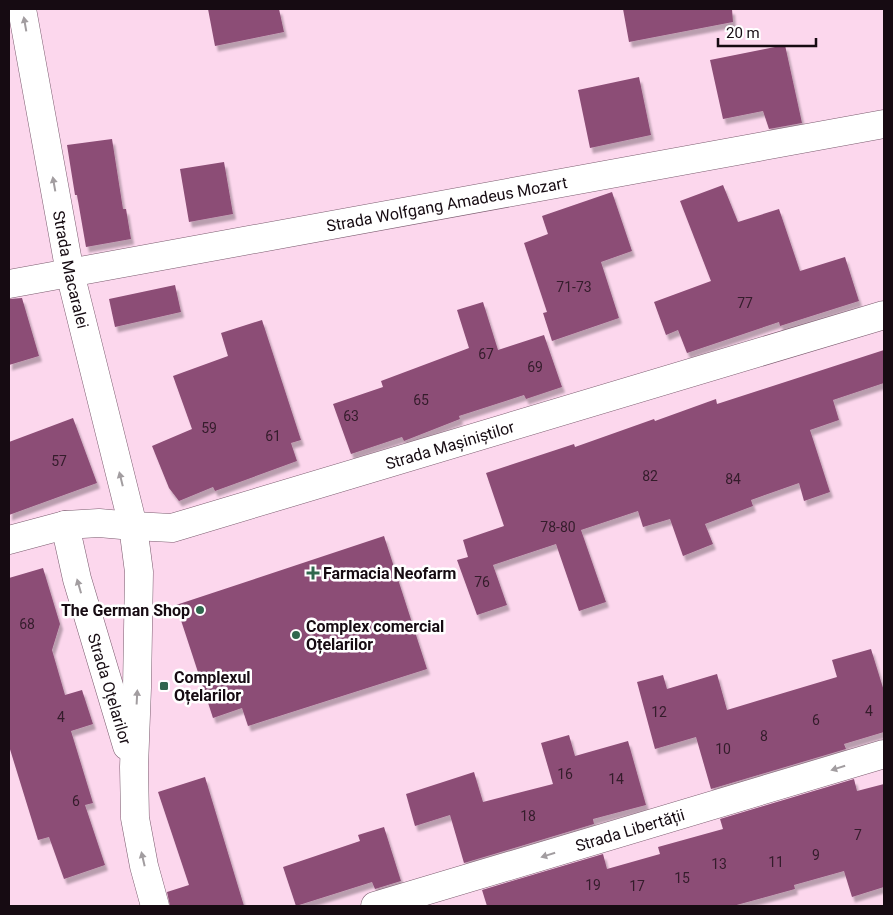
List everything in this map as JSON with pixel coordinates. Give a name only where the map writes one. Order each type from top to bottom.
[{"type":"street","name":"Strada Macaralei","points":[[22,9],[70,273],[133,526]]},
{"type":"street","name":"Strada Wolfgang Amadeus Mozart","points":[[9,284],[884,124]]},
{"type":"street","name":"Strada Mașiniștilor","points":[[9,540],[64,525],[98,523],[172,528],[884,315]]},
{"type":"street","name":"Strada Oțelarilor","points":[[64,525],[77,579],[134,767]]},
{"type":"street","name":"Strada Oțelarilor","points":[[133,526],[139,572],[134,767],[136,818],[138,840],[155,906]]},
{"type":"street","name":"Strada Libertății","points":[[375,906],[884,754]]},
{"type":"building","points":[[208,9],[279,9],[284,32],[215,46]]},
{"type":"building","points":[[623,9],[732,9],[733,22],[629,42]]},
{"type":"building","points":[[785,45],[802,123],[769,129],[763,111],[723,119],[710,60]]},
{"type":"building","points":[[639,77],[651,135],[590,148],[578,90]]},
{"type":"building","points":[[112,139],[123,209],[126,209],[131,239],[86,247],[67,145]]},
{"type":"building","points":[[224,162],[233,214],[189,222],[180,169]]},
{"type":"building","points":[[723,185],[738,222],[779,209],[800,271],[845,257],[859,301],[780,326],[779,322],[687,353],[678,330],[666,335],[654,302],[711,281],[680,201]]},
{"type":"building","points":[[612,192],[632,251],[601,262],[619,318],[552,341],[543,313],[547,312],[524,243],[548,234],[542,216]]},
{"type":"building","points":[[175,285],[181,312],[115,327],[109,299]]},
{"type":"building","points":[[22,298],[39,356],[9,365],[9,299]]},
{"type":"building","points":[[483,302],[498,350],[544,335],[562,387],[526,399],[524,395],[459,416],[460,419],[404,441],[402,437],[351,454],[333,404],[383,387],[381,381],[469,348],[457,310]]},
{"type":"building","points":[[262,320],[301,440],[291,443],[297,461],[215,491],[213,487],[179,501],[169,488],[152,446],[192,429],[173,376],[228,356],[221,333]]},
{"type":"building","points":[[884,350],[884,383],[833,400],[839,420],[810,430],[830,492],[804,501],[799,483],[751,500],[753,506],[705,524],[713,544],[683,556],[670,519],[643,527],[638,511],[581,530],[606,602],[579,611],[556,544],[493,565],[507,605],[477,615],[457,560],[468,557],[463,540],[504,526],[486,473],[574,444],[575,447],[716,399],[717,404]]},
{"type":"building","points":[[73,418],[97,483],[9,515],[9,442]]},
{"type":"building","name":"Complex comercial Oțelarilor","points":[[384,536],[427,669],[248,726],[242,708],[213,718],[176,605]]},
{"type":"building","points":[[43,568],[60,624],[52,650],[65,695],[82,690],[93,724],[71,731],[93,803],[85,805],[105,865],[64,879],[49,837],[38,840],[9,746],[9,578]]},
{"type":"building","points":[[871,649],[884,691],[884,732],[844,744],[846,749],[711,789],[696,737],[655,749],[637,682],[663,675],[667,689],[717,674],[727,710],[837,677],[832,660]]},
{"type":"building","points":[[569,735],[575,756],[628,741],[646,805],[593,819],[594,824],[464,863],[450,815],[415,826],[406,794],[474,772],[483,802],[553,784],[541,743]]},
{"type":"building","points":[[205,777],[244,906],[170,906],[167,892],[189,885],[158,792]]},
{"type":"building","points":[[854,779],[857,791],[884,784],[884,887],[852,897],[844,871],[794,885],[795,889],[733,906],[487,906],[482,890],[603,854],[607,869],[660,854],[658,847],[723,829],[720,819]]},
{"type":"building","points":[[384,827],[401,881],[375,889],[372,882],[296,906],[283,867],[360,841],[358,835]]},
{"type":"place","name":"Farmacia Neofarm","points":[[313,573]]},
{"type":"place","name":"The German Shop","points":[[200,610]]},
{"type":"place","name":"Complex comercial Oțelarilor","points":[[296,635]]},
{"type":"place","name":"Complexul Oțelarilor","points":[[164,686]]}]
